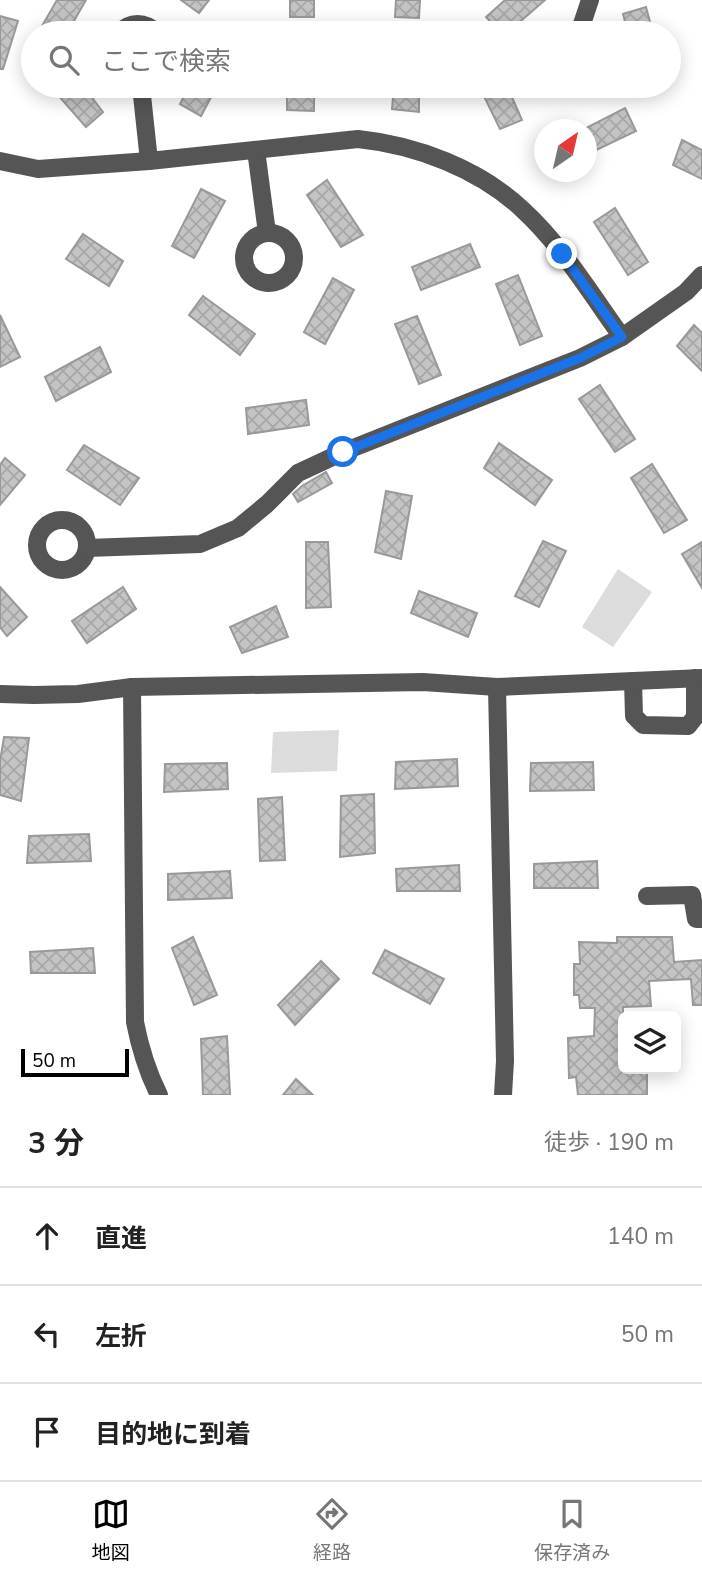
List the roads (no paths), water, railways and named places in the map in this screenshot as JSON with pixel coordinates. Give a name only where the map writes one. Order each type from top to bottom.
[{"type":"street","points":[[583,21],[590,0]]},
{"type":"street","points":[[142,98],[149,161]]},
{"type":"street","points":[[0,161],[38,169],[149,161],[358,139],[380,141],[431,156],[482,180],[506,195],[543,230],[622,337]]},
{"type":"street","points":[[256,150],[267,233]]},
{"type":"street","points":[[87,548],[200,544],[238,528],[298,473],[343,452],[580,358],[622,337],[686,292],[702,275]]},
{"type":"street","points":[[0,694],[78,694],[132,687],[423,682],[497,687],[698,678],[698,717],[688,726],[643,725],[634,716],[633,681]]},
{"type":"street","points":[[132,687],[135,1022],[140,1047],[159,1095]]},
{"type":"street","points":[[497,687],[505,1053],[503,1095]]},
{"type":"street","points":[[647,896],[692,895],[696,919],[702,919]]}]
